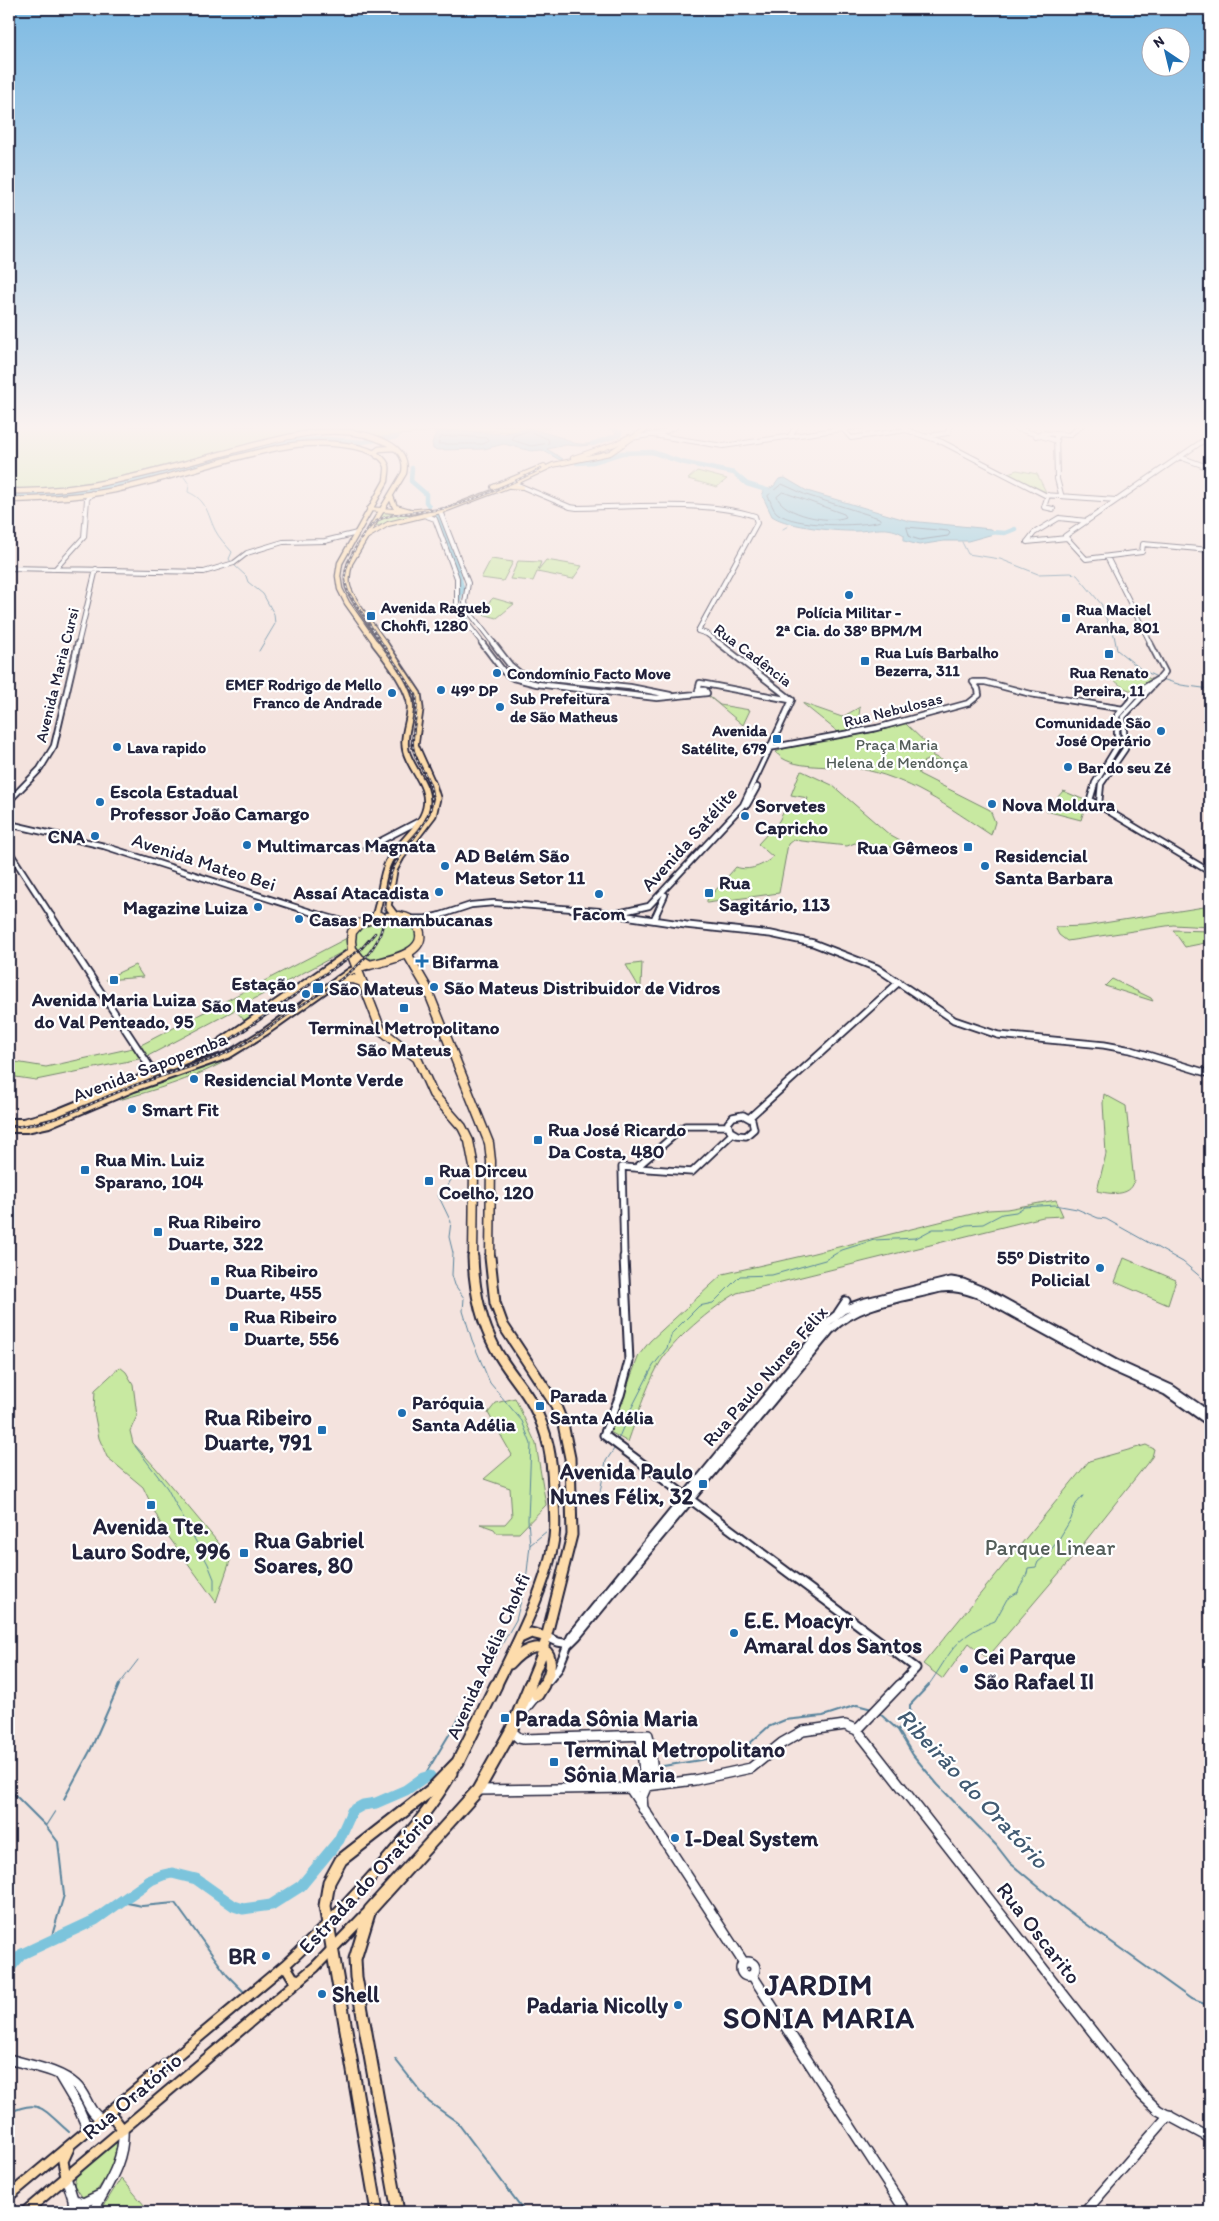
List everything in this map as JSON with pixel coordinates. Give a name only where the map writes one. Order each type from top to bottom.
[{"type":"highway","points":[[358,530],[340,563],[338,578],[340,588],[407,692],[411,703],[405,746],[426,792],[427,803],[419,822],[400,844],[385,869],[375,916]]},
{"type":"highway","points":[[370,530],[350,563],[347,576],[348,587],[414,688],[420,702],[421,711],[414,743],[437,797],[436,808],[430,820],[405,852],[392,875],[388,906],[394,914]]},
{"type":"highway","points":[[411,703],[420,702]]},
{"type":"highway","points":[[420,780],[429,778]]},
{"type":"highway","points":[[394,914],[410,919],[418,928],[420,934],[418,942],[409,953],[396,959],[370,965],[360,959],[352,950],[352,934],[359,924],[375,916],[394,914]]},
{"type":"highway","name":"Avenida Adélia Chohfi","points":[[352,950],[357,969],[381,1030],[411,1052],[416,1058],[433,1094],[462,1127],[469,1141],[474,1167],[474,1284],[478,1306],[489,1336],[539,1415],[548,1437],[552,1457],[554,1537],[548,1563],[520,1638],[458,1762]]},
{"type":"highway","name":"Avenida Adélia Chohfi","points":[[409,953],[409,957],[426,986],[489,1143],[491,1161],[490,1267],[495,1302],[503,1325],[514,1345],[555,1404],[566,1436],[570,1458],[572,1535],[544,1649],[518,1717],[489,1774]]},
{"type":"highway","points":[[339,980],[353,979],[362,982]]},
{"type":"highway","points":[[520,1638],[531,1633],[547,1637]]},
{"type":"highway","points":[[504,1671],[524,1650],[534,1646],[544,1649],[550,1656],[552,1667],[537,1694]]},
{"type":"highway","points":[[377,2212],[328,1925],[325,1894],[331,1876],[342,1860],[431,1790],[458,1762]]},
{"type":"highway","name":"Estrada do Oratório","points":[[370,1910],[478,1790],[489,1774]]},
{"type":"highway","points":[[370,1910],[355,1965],[398,2212]]},
{"type":"main road","points":[[56,568],[84,537],[85,530]]},
{"type":"main road","points":[[366,537],[376,530]]},
{"type":"main road","points":[[439,530],[457,578],[459,590],[456,606],[459,613],[507,675],[523,682],[657,698],[702,689]]},
{"type":"main road","points":[[448,530],[468,583],[465,603],[467,609],[515,671],[530,677],[630,687],[668,695],[702,689],[792,700]]},
{"type":"main road","name":"Rua Cadência","points":[[755,530],[698,631],[706,634],[792,700]]},
{"type":"main road","points":[[1038,530],[1027,542],[1066,537],[1076,530]]},
{"type":"main road","points":[[9,568],[202,572],[231,564],[247,553],[283,542],[322,541],[356,533]]},
{"type":"main road","points":[[1066,537],[1086,558],[1142,552],[1143,544],[1182,549],[1210,550]]},
{"type":"main road","points":[[339,538],[344,541]]},
{"type":"main road","points":[[1107,557],[1165,671],[1159,679],[1123,709],[1116,719],[1117,747],[1095,783],[1090,800],[1210,872]]},
{"type":"main road","name":"Avenida Maria Cursi","points":[[9,801],[40,769],[54,746],[96,569]]},
{"type":"main road","name":"Rua Nebulosas","points":[[771,747],[877,728],[963,705],[975,700],[979,695],[978,689],[973,682],[988,682],[1013,691],[1123,709]]},
{"type":"main road","points":[[700,683],[702,689]]},
{"type":"main road","points":[[1099,804],[1101,784],[1125,749],[1122,721],[1141,693]]},
{"type":"main road","name":"Avenida Satélite","points":[[634,916],[640,908],[649,906],[743,805],[792,700]]},
{"type":"main road","name":"Avenida Satélite","points":[[654,919],[662,898],[730,824],[753,795],[771,747]]},
{"type":"main road","points":[[367,848],[419,822]]},
{"type":"main road","name":"Avenida Mateo Bei","points":[[9,826],[85,841],[339,921],[359,924]]},
{"type":"main road","name":"Avenida Mateo Bei","points":[[9,826],[101,849],[345,926],[352,934]]},
{"type":"main road","points":[[9,851],[154,1073],[153,1078],[137,1087]]},
{"type":"main road","points":[[410,919],[422,921],[470,905],[502,902],[596,911],[714,928],[772,934],[813,943],[877,968],[949,1017],[982,1031],[998,1035],[1122,1048],[1150,1054],[1210,1074]]},
{"type":"main road","points":[[418,928],[427,922],[470,905]]},
{"type":"main road","points":[[649,906],[659,906]]},
{"type":"main road","points":[[618,912],[640,908]]},
{"type":"main road","points":[[596,911],[618,912],[634,916]]},
{"type":"main road","name":"Avenida Sapopemba","points":[[9,1122],[43,1118],[110,1089],[193,1059],[219,1045],[352,950]]},
{"type":"main road","name":"Avenida Sapopemba","points":[[9,1129],[26,1129],[49,1124],[137,1087],[220,1059],[239,1049],[339,980],[357,969],[370,965]]},
{"type":"main road","points":[[749,1118],[899,982]]},
{"type":"main road","points":[[88,1106],[96,1097],[110,1089]]},
{"type":"main road","points":[[43,1118],[49,1124],[66,1108]]},
{"type":"main road","points":[[736,1116],[749,1118],[754,1122],[753,1132],[742,1136],[733,1133],[728,1126],[729,1120],[736,1116]]},
{"type":"main road","points":[[636,1168],[685,1126],[728,1126]]},
{"type":"main road","points":[[478,1790],[630,1788],[665,1784],[751,1768],[782,1744],[804,1731],[845,1725],[857,1730],[916,1668],[609,1440],[604,1432],[620,1395],[629,1361],[626,1321],[622,1167],[692,1172],[733,1133]]},
{"type":"main road","points":[[943,1285],[951,1281],[963,1283],[985,1292],[1116,1364],[1171,1389],[1209,1413]]},
{"type":"main road","points":[[943,1285],[965,1289],[981,1295],[1110,1366],[1166,1390],[1210,1422]]},
{"type":"main road","name":"Rua Paulo Nunes Félix","points":[[686,1498],[817,1336],[838,1314],[862,1303],[943,1285]]},
{"type":"main road","name":"Rua Paulo Nunes Félix","points":[[686,1498],[840,1320],[852,1312],[866,1307],[943,1285]]},
{"type":"main road","points":[[838,1314],[846,1301]]},
{"type":"main road","points":[[518,1717],[558,1669],[569,1644],[686,1498]]},
{"type":"main road","points":[[547,1637],[557,1643],[569,1644]]},
{"type":"main road","name":"Rua Oscarito","points":[[857,1730],[1142,2095],[1153,2106],[1210,2138]]},
{"type":"main road","points":[[511,1731],[519,1738],[524,1739],[648,1735],[653,1771],[642,1797],[643,1809]]},
{"type":"main road","points":[[641,1736],[646,1786]]},
{"type":"main road","name":"Avenida Adélia Chohfi","points":[[451,1776],[458,1762]]},
{"type":"main road","points":[[653,1771],[665,1784]]},
{"type":"main road","name":"Estrada do Oratório","points":[[248,1997],[286,1966],[328,1925],[421,1820],[451,1776]]},
{"type":"main road","points":[[630,1788],[744,1963],[742,1973],[749,1977],[752,1975],[906,2212]]},
{"type":"main road","name":"Estrada do Oratório","points":[[266,2010],[333,1950],[370,1910]]},
{"type":"main road","points":[[286,1966],[293,1978],[300,1980]]},
{"type":"main road","name":"Rua Oratório","points":[[9,2196],[248,1997]]},
{"type":"main road","name":"Rua Oratório","points":[[25,2212],[266,2010]]},
{"type":"main road","points":[[9,2059],[59,2075],[76,2085],[85,2096],[95,2115],[114,2118],[123,2130],[124,2137],[120,2158],[93,2212]]},
{"type":"main road","points":[[59,2075],[78,2107],[88,2130]]},
{"type":"main road","points":[[1085,2212],[1169,2115]]},
{"type":"main road","points":[[71,2145],[63,2161],[73,2199],[74,2212]]},
{"type":"main road","points":[[73,2199],[83,2203],[94,2200],[102,2194]]},
{"type":"green space","points":[[491,559],[513,562],[503,581],[481,578]]},
{"type":"green space","points":[[546,560],[582,566],[573,579],[537,572],[533,581],[510,579],[518,561],[541,562],[538,570]]},
{"type":"green space","points":[[493,598],[514,604],[497,618],[479,613]]},
{"type":"green space","points":[[1133,673],[1154,680],[1141,688],[1131,690],[1123,687],[1110,676]]},
{"type":"green space","points":[[706,694],[720,705],[750,710],[743,725]]},
{"type":"green space","points":[[802,703],[842,717],[860,707],[858,724],[854,729],[838,732]]},
{"type":"green space","name":"Praça Maria Helena de Mendonça","points":[[905,723],[935,752],[932,754],[933,756],[946,762],[927,760],[923,762],[925,764],[918,767],[919,774],[990,810],[995,822],[991,835],[927,794],[893,778],[856,768],[801,765],[782,758],[776,752],[788,747],[880,731]]},
{"type":"green space","points":[[802,771],[832,785],[891,836],[916,850],[855,843],[847,846],[793,840],[788,844],[779,893],[707,903],[707,900],[736,867],[746,869],[756,867],[773,857],[758,844],[779,821],[786,807],[804,810],[808,798],[791,795]]},
{"type":"green space","points":[[1063,791],[1087,801],[1081,820],[1046,811]]},
{"type":"green space","points":[[1210,891],[1210,927],[1173,925],[1067,941],[1059,935],[1055,927],[1085,926],[1204,907]]},
{"type":"green space","points":[[391,917],[408,923],[416,930],[417,939],[412,946],[390,958],[366,957],[360,953],[354,943],[360,927],[371,920]]},
{"type":"green space","points":[[1173,930],[1210,931],[1210,942],[1185,947]]},
{"type":"green space","points":[[347,938],[348,949],[241,1006],[252,1018],[245,1023],[235,1010],[144,1058],[36,1080],[9,1076],[9,1061],[46,1067],[137,1047]]},
{"type":"green space","points":[[642,963],[641,986],[639,987],[626,965]]},
{"type":"green space","points":[[135,965],[143,977],[106,980],[107,978]]},
{"type":"green space","points":[[1112,979],[1151,998],[1153,1001],[1105,986]]},
{"type":"green space","points":[[220,1061],[222,1063],[184,1080],[119,1100],[119,1097]]},
{"type":"green space","points":[[1104,1094],[1126,1106],[1134,1182],[1132,1187],[1124,1192],[1107,1193],[1097,1191],[1106,1154]]},
{"type":"green space","points":[[1056,1200],[1063,1216],[1043,1217],[737,1293],[693,1325],[664,1356],[649,1384],[628,1442],[610,1432],[639,1355],[650,1341],[723,1274],[988,1210],[1007,1209]]},
{"type":"green space","points":[[1124,1258],[1176,1280],[1168,1305],[1115,1282]]},
{"type":"green space","points":[[120,1367],[126,1372],[133,1384],[137,1416],[130,1431],[133,1443],[231,1558],[216,1602],[163,1529],[143,1487],[107,1457],[99,1438],[94,1412],[95,1390]]},
{"type":"green space","points":[[515,1398],[536,1444],[546,1505],[519,1533],[497,1533],[494,1529],[480,1524],[505,1524],[512,1516],[510,1488],[484,1479],[512,1455],[488,1413],[496,1403]]},
{"type":"green space","name":"Parque Linear","points":[[1146,1445],[1154,1449],[1152,1457],[1072,1558],[987,1658],[969,1643],[943,1679],[923,1664],[1089,1461]]},
{"type":"green space","points":[[117,2140],[118,2145],[114,2160],[106,2176],[94,2193],[83,2198],[74,2185],[77,2173]]},
{"type":"green space","points":[[121,2178],[123,2180],[150,2212],[100,2212]]},
{"type":"water","points":[[828,530],[871,530],[859,531]]},
{"type":"water","points":[[891,530],[992,530],[997,533],[968,541],[944,541],[919,545],[904,541],[904,535]]},
{"type":"waterway","points":[[215,530],[232,552],[229,559],[231,562]]},
{"type":"waterway","points":[[442,530],[458,571],[462,588],[458,604],[467,620]]},
{"type":"waterway","points":[[989,532],[1005,533],[1013,530]]},
{"type":"waterway","points":[[962,542],[968,554],[1000,559],[1038,574],[1071,573],[1077,575],[1102,605],[1102,610],[1114,635],[1117,650],[1142,670],[1159,678]]},
{"type":"waterway","points":[[234,565],[246,576],[248,582],[263,594],[274,614],[275,624],[259,651]]},
{"type":"waterway","points":[[523,679],[615,688],[654,695]]},
{"type":"waterway","points":[[1162,679],[1181,685],[1210,689]]},
{"type":"waterway","points":[[453,1176],[446,1189],[442,1190],[438,1195],[451,1222],[449,1237],[453,1253],[452,1275],[455,1285],[464,1298],[463,1311],[472,1340],[490,1383],[522,1421],[531,1444],[528,1520],[530,1545]]},
{"type":"waterway","points":[[617,1442],[629,1413],[653,1366],[667,1348],[672,1333],[699,1306],[713,1303],[740,1276],[772,1275],[825,1260],[842,1250],[874,1240],[916,1238],[933,1229],[955,1229],[966,1225],[983,1224],[1002,1214],[1016,1212],[1024,1207],[1055,1205],[1077,1209],[1098,1218],[1106,1219],[1183,1262],[1210,1285]]},
{"type":"waterway","points":[[135,1446],[167,1488],[208,1564],[214,1579],[214,1590]]},
{"type":"waterway","points":[[600,1492],[606,1461],[616,1446]]},
{"type":"waterway","points":[[928,1686],[949,1655],[962,1640],[970,1633],[995,1621],[1007,1599],[1018,1592],[1028,1568],[1036,1567],[1038,1562],[1048,1554],[1059,1539],[1071,1519],[1076,1504],[1083,1496]]},
{"type":"waterway","points":[[530,1545],[547,1531]]},
{"type":"waterway","points":[[478,1686],[516,1620],[526,1581],[530,1545]]},
{"type":"waterway","points":[[118,1686],[138,1660]]},
{"type":"waterway","points":[[64,1799],[90,1751],[119,1685]]},
{"type":"waterway","points":[[423,1778],[479,1685]]},
{"type":"waterway","points":[[899,1729],[910,1716],[910,1705],[929,1685]]},
{"type":"waterway","name":"Ribeirão do Oratório","points":[[657,1767],[738,1754],[768,1727],[785,1720],[823,1716],[857,1705],[872,1709]]},
{"type":"waterway","name":"Ribeirão do Oratório","points":[[879,1713],[898,1730],[913,1755],[938,1785],[996,1845],[1010,1863],[1064,1908],[1191,1999],[1210,2006]]},
{"type":"waterway","name":"Ribeirão do Oratório","points":[[9,1969],[22,1954],[95,1920],[151,1880],[163,1875],[172,1873],[196,1879],[234,1906],[243,1909],[271,1905],[301,1886],[339,1840],[352,1811],[363,1805],[376,1803],[406,1790],[423,1778],[430,1776]]},
{"type":"waterway","points":[[9,1789],[46,1826]]},
{"type":"waterway","points":[[46,1826],[55,1812]]},
{"type":"waterway","points":[[46,1826],[58,1842],[64,1895],[51,1939]]},
{"type":"waterway","points":[[122,1902],[142,1906],[175,1903],[227,1975],[245,1993]]},
{"type":"waterway","points":[[395,2059],[429,2102],[457,2122],[525,2212]]},
{"type":"waterway","points":[[9,2113],[28,2106],[36,2107],[48,2113],[69,2132]]},
{"type":"railway","points":[[9,1127],[26,1126],[58,1118],[133,1086],[198,1064],[239,1047],[350,972],[360,963],[377,941],[383,924],[388,886],[393,868],[425,821],[432,801],[431,789],[416,758],[413,747],[417,708],[416,695],[348,592],[346,585],[345,574],[353,552],[368,530]]},
{"type":"railway","points":[[208,1055],[361,949],[375,933]]},
{"type":"place","name":"Polícia Militar - 2ª Cia. do 38º BPM/M","points":[[849,595]]},
{"type":"place","name":"Avenida Ragueb Chohfi, 1280","points":[[371,616]]},
{"type":"place","name":"Rua Maciel Aranha, 801","points":[[1066,618]]},
{"type":"place","name":"Rua Renato Pereira, 11","points":[[1109,654]]},
{"type":"place","name":"Rua Luís Barbalho Bezerra, 311","points":[[865,661]]},
{"type":"place","name":"Condomínio Facto Move","points":[[497,673]]},
{"type":"place","name":"49º DP","points":[[441,690]]},
{"type":"place","name":"EMEF Rodrigo de Mello Franco de Andrade","points":[[392,693]]},
{"type":"place","name":"Sub Prefeitura de São Matheus","points":[[500,707]]},
{"type":"place","name":"Comunidade São José Operário","points":[[1161,731]]},
{"type":"place","name":"Avenida Satélite, 679","points":[[777,739]]},
{"type":"place","name":"Lava rapido","points":[[117,747]]},
{"type":"place","name":"Bar do seu Zé","points":[[1068,767]]},
{"type":"place","name":"Escola Estadual Professor João Camargo","points":[[100,802]]},
{"type":"place","name":"Nova Moldura","points":[[992,804]]},
{"type":"place","name":"Sorvetes Capricho","points":[[745,816]]},
{"type":"place","name":"CNA","points":[[95,836]]},
{"type":"place","name":"Multimarcas Magnata","points":[[247,845]]},
{"type":"place","name":"Rua Gêmeos","points":[[968,847]]},
{"type":"place","name":"AD Belém São Mateus Setor 11","points":[[445,866]]},
{"type":"place","name":"Residencial Santa Barbara","points":[[985,866]]},
{"type":"place","name":"Assaí Atacadista","points":[[439,892]]},
{"type":"place","name":"Rua Sagitário, 113","points":[[709,893]]},
{"type":"place","name":"Facom","points":[[599,894]]},
{"type":"place","name":"Magazine Luiza","points":[[258,907]]},
{"type":"place","name":"Casas Pernambucanas","points":[[299,919]]},
{"type":"place","name":"Bifarma","points":[[422,961]]},
{"type":"place","name":"Avenida Maria Luiza do Val Penteado, 95","points":[[114,980]]},
{"type":"place","name":"São Mateus Distribuidor de Vidros","points":[[434,987]]},
{"type":"place","name":"São Mateus","points":[[318,988]]},
{"type":"place","name":"Estação São Mateus","points":[[306,994]]},
{"type":"place","name":"Terminal Metropolitano São Mateus","points":[[404,1008]]},
{"type":"place","name":"Residencial Monte Verde","points":[[194,1079]]},
{"type":"place","name":"Smart Fit","points":[[132,1109]]},
{"type":"place","name":"Rua José Ricardo Da Costa, 480","points":[[538,1140]]},
{"type":"place","name":"Rua Min. Luiz Sparano, 104","points":[[85,1170]]},
{"type":"place","name":"Rua Dirceu Coelho, 120","points":[[429,1181]]},
{"type":"place","name":"Rua Ribeiro Duarte, 322","points":[[158,1232]]},
{"type":"place","name":"55º Distrito Policial","points":[[1100,1268]]},
{"type":"place","name":"Rua Ribeiro Duarte, 455","points":[[215,1281]]},
{"type":"place","name":"Rua Ribeiro Duarte, 556","points":[[234,1327]]},
{"type":"place","name":"Parada Santa Adélia","points":[[540,1406]]},
{"type":"place","name":"Paróquia Santa Adélia","points":[[402,1413]]},
{"type":"place","name":"Rua Ribeiro Duarte, 791","points":[[322,1430]]},
{"type":"place","name":"Avenida Paulo Nunes Félix, 32","points":[[703,1484]]},
{"type":"place","name":"Avenida Tte. Lauro Sodre, 996","points":[[151,1505]]},
{"type":"place","name":"Rua Gabriel Soares, 80","points":[[244,1553]]},
{"type":"place","name":"E.E. Moacyr Amaral dos Santos","points":[[734,1633]]},
{"type":"place","name":"Cei Parque São Rafael II","points":[[964,1669]]},
{"type":"place","name":"Parada Sônia Maria","points":[[505,1718]]},
{"type":"place","name":"Terminal Metropolitano Sônia Maria","points":[[554,1762]]},
{"type":"place","name":"I-Deal System","points":[[675,1838]]},
{"type":"place","name":"BR","points":[[266,1956]]},
{"type":"place","name":"Shell","points":[[322,1994]]},
{"type":"place","name":"Padaria Nicolly","points":[[678,2005]]},
{"type":"district","name":"JARDIM SONIA MARIA","points":[[819,2001]]}]
